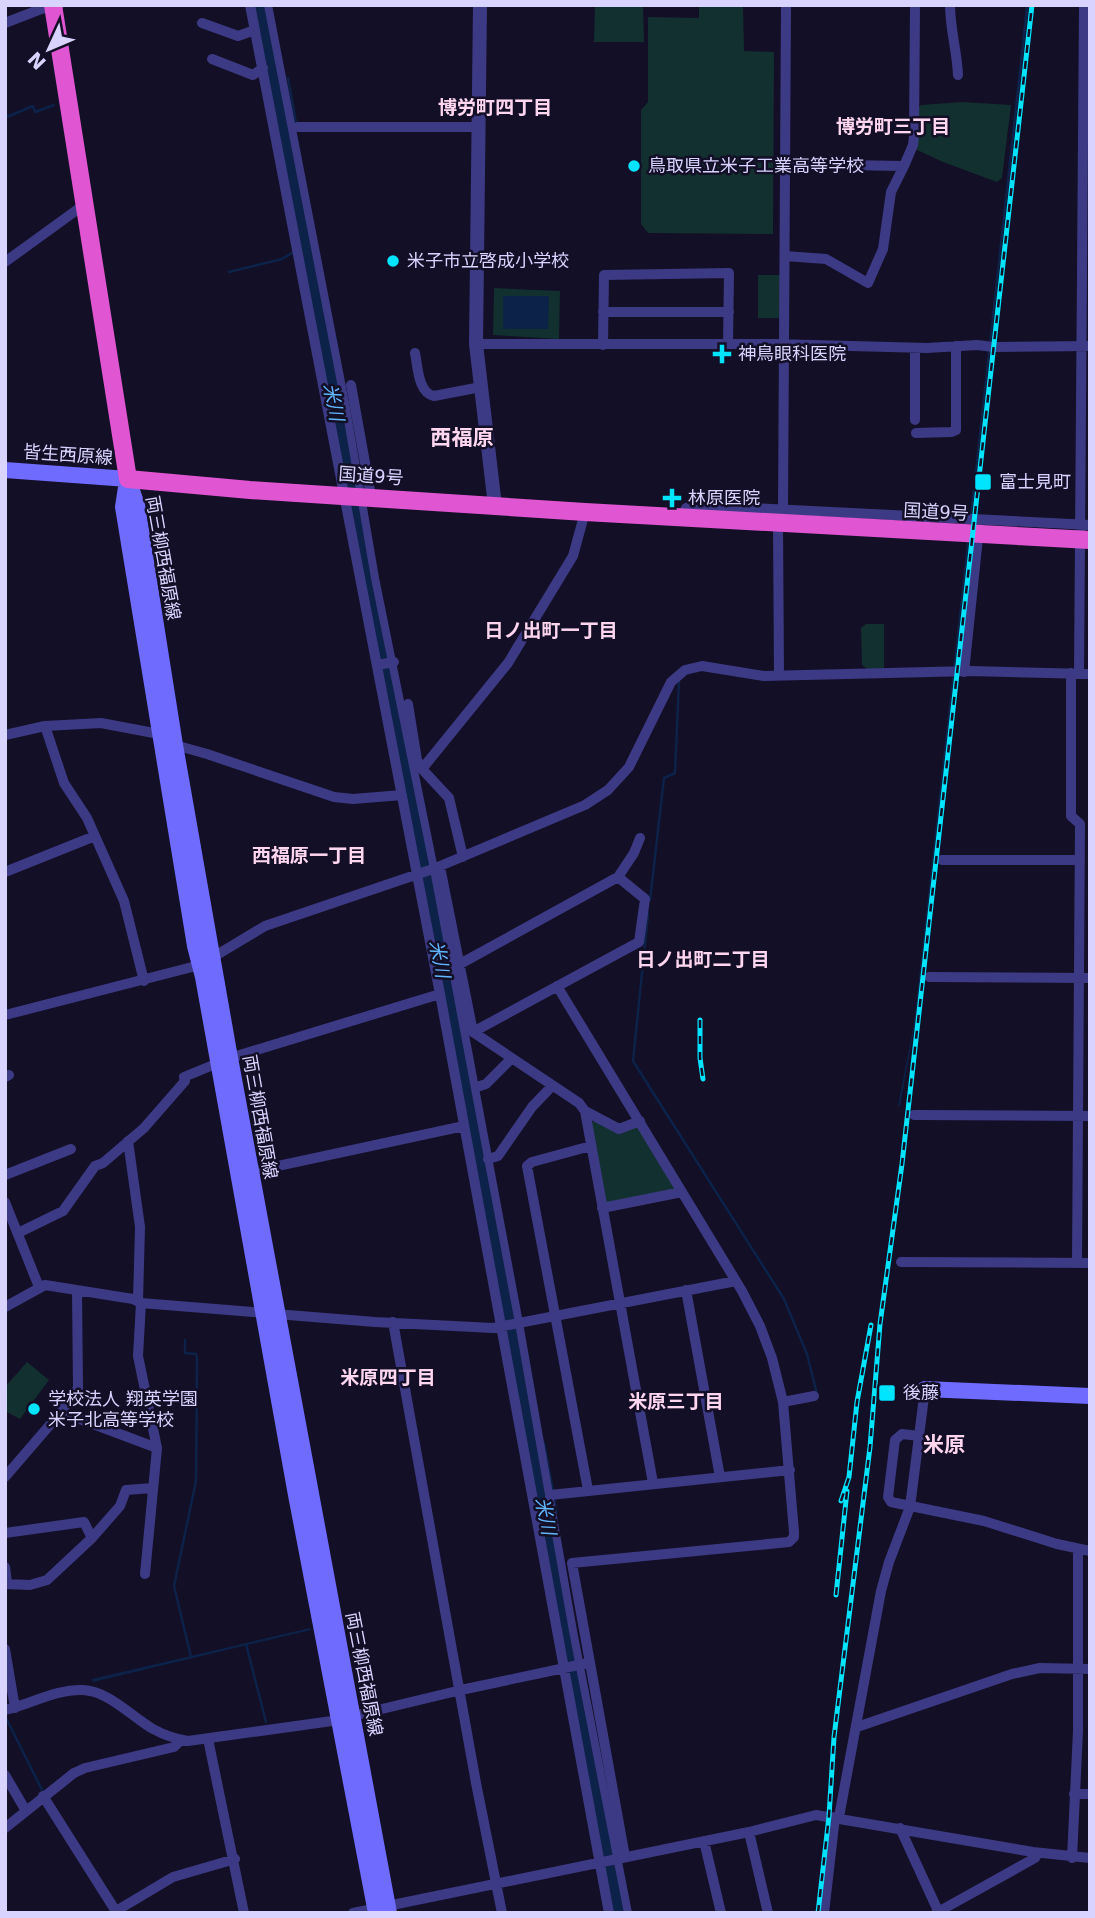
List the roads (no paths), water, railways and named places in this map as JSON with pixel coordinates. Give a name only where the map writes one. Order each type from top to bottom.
[{"type":"highway","points":[[55,6],[128,479]]},
{"type":"highway","name":"国道9号","points":[[128,479],[250,490],[681,518],[782,516],[802,526],[1087,530]]},
{"type":"main road","name":"皆生西原線","points":[[5,470],[128,479]]},
{"type":"main road","name":"両三柳西福原線","points":[[128,479],[123,507],[159,734],[195,946],[206,962]]},
{"type":"main road","name":"両三柳西福原線","points":[[128,479],[137,505],[206,962],[382,1910]]},
{"type":"main road","name":"両三柳西福原線","points":[[224,1060],[250,1171],[271,1313]]},
{"type":"main road","points":[[925,1389],[1090,1396]]},
{"type":"street","points":[[250,5],[357,495],[386,663],[460,964],[473,1032],[579,1103],[585,1111],[619,1129],[640,1121]]},
{"type":"street","points":[[268,5],[349,431],[375,578],[386,663],[402,735],[422,769],[449,798],[463,857]]},
{"type":"street","points":[[480,5],[476,344],[495,506]]},
{"type":"street","points":[[779,674],[787,164],[786,5]]},
{"type":"street","points":[[785,256],[826,259],[868,283],[883,249],[891,191],[913,145],[915,5]]},
{"type":"street","points":[[950,5],[950,28],[958,75]]},
{"type":"street","points":[[1077,1263],[1084,1116],[1084,978],[1080,824],[1071,816],[1087,530],[1084,5]]},
{"type":"street","points":[[5,23],[55,6]]},
{"type":"street","points":[[202,23],[238,36],[255,30]]},
{"type":"street","points":[[212,59],[253,75],[263,68]]},
{"type":"street","points":[[298,127],[478,127]]},
{"type":"street","points":[[787,164],[904,166]]},
{"type":"street","points":[[5,262],[85,204]]},
{"type":"street","points":[[603,345],[604,275],[729,273],[728,344]]},
{"type":"street","points":[[603,312],[729,312]]},
{"type":"street","points":[[476,344],[728,344],[915,348],[1086,346]]},
{"type":"street","points":[[916,433],[956,430],[956,346]]},
{"type":"street","points":[[915,348],[915,420]]},
{"type":"street","points":[[415,353],[423,390],[428,395],[481,387]]},
{"type":"street","points":[[351,385],[357,495]]},
{"type":"street","points":[[422,769],[508,663],[573,556],[585,512]]},
{"type":"street","points":[[782,516],[980,520],[1087,530]]},
{"type":"street","points":[[956,672],[980,520]]},
{"type":"street","points":[[5,1015],[144,981],[206,962],[265,926],[435,869],[585,805],[608,790],[629,767],[671,682],[684,671],[702,666],[764,676],[956,672],[1080,673]]},
{"type":"street","points":[[408,704],[402,735],[402,794],[503,1326],[564,1668],[628,1913]]},
{"type":"street","points":[[5,735],[45,726],[101,723],[159,734]]},
{"type":"street","points":[[45,726],[64,783],[87,818],[124,901],[144,981]]},
{"type":"street","points":[[175,746],[207,754],[334,797],[353,799],[402,794]]},
{"type":"street","points":[[5,872],[95,836]]},
{"type":"street","points":[[460,964],[618,877],[634,853],[640,838]]},
{"type":"street","points":[[942,860],[1079,860]]},
{"type":"street","points":[[435,869],[550,1495],[585,1664]]},
{"type":"street","points":[[473,1032],[640,940],[645,899],[618,877]]},
{"type":"street","points":[[929,977],[1084,978]]},
{"type":"street","points":[[557,986],[751,1307],[762,1333],[783,1402],[794,1537],[789,1542],[572,1563],[613,1860],[609,1913]]},
{"type":"street","points":[[18,1233],[63,1211],[95,1166],[103,1163],[144,1128],[185,1081],[184,1077],[224,1060],[440,994]]},
{"type":"street","points":[[480,1086],[511,1059]]},
{"type":"street","points":[[488,1159],[498,1156],[531,1107],[552,1086]]},
{"type":"street","points":[[585,1111],[653,1483]]},
{"type":"street","points":[[914,1115],[1084,1116]]},
{"type":"street","points":[[250,1171],[464,1126]]},
{"type":"street","points":[[128,1141],[140,1227],[138,1356],[157,1448],[145,1574]]},
{"type":"street","points":[[587,1490],[527,1166],[532,1162],[591,1146]]},
{"type":"street","points":[[5,1175],[71,1149]]},
{"type":"street","points":[[602,1208],[682,1192]]},
{"type":"street","points":[[5,1202],[39,1287]]},
{"type":"street","points":[[901,1262],[1090,1263]]},
{"type":"street","points":[[5,1307],[45,1285],[140,1302],[447,1326],[503,1326],[736,1281]]},
{"type":"street","points":[[5,1477],[78,1388],[77,1290]]},
{"type":"street","points":[[686,1290],[720,1477]]},
{"type":"street","points":[[393,1322],[502,1913]]},
{"type":"street","points":[[824,1913],[837,1817],[857,1727],[881,1591],[910,1507],[925,1389]]},
{"type":"street","points":[[783,1402],[814,1396]]},
{"type":"street","points":[[61,1412],[157,1448]]},
{"type":"street","points":[[919,1436],[902,1434],[895,1440],[889,1500],[894,1504],[984,1521],[1084,1550],[1076,1670],[1078,1731],[1072,1858]]},
{"type":"street","points":[[550,1495],[790,1470]]},
{"type":"street","points":[[5,1567],[6,1584],[43,1582],[92,1538],[120,1506],[128,1488],[153,1488]]},
{"type":"street","points":[[5,1533],[84,1522],[92,1538]]},
{"type":"street","points":[[5,1649],[10,1709],[56,1693],[85,1690],[111,1700],[154,1730],[181,1740],[208,1739],[346,1717],[585,1664]]},
{"type":"street","points":[[857,1727],[1012,1674],[1040,1668],[1090,1669]]},
{"type":"street","points":[[1078,1731],[1090,1731]]},
{"type":"street","points":[[208,1739],[235,1859],[244,1913]]},
{"type":"street","points":[[5,1828],[64,1779],[85,1768],[170,1748],[181,1740]]},
{"type":"street","points":[[5,1775],[26,1811]]},
{"type":"street","points":[[1074,1794],[1090,1794]]},
{"type":"street","points":[[43,1796],[117,1912],[173,1877],[235,1859]]},
{"type":"street","points":[[353,1913],[382,1910],[749,1832],[816,1815],[1038,1853],[1090,1858]]},
{"type":"street","points":[[900,1828],[938,1912],[1035,1858],[1038,1853]]},
{"type":"street","points":[[749,1832],[768,1913]]},
{"type":"street","points":[[705,1841],[721,1913]]},
{"type":"water","points":[[1026,5],[1029,5],[915,1024],[898,1106],[914,1024]]},
{"type":"water","points":[[503,296],[549,296],[548,329],[503,329]]},
{"type":"water","points":[[310,1628],[311,1630],[93,1682],[92,1679]]},
{"type":"waterway","name":"米川","points":[[258,5],[454,1015],[621,1913]]},
{"type":"waterway","points":[[288,78],[296,123]]},
{"type":"waterway","points":[[5,113],[7,117],[33,106],[35,112],[54,105]]},
{"type":"waterway","points":[[229,272],[282,259],[292,253]]},
{"type":"waterway","points":[[650,900],[664,778],[675,773],[679,681]]},
{"type":"waterway","points":[[648,914],[633,1061],[784,1299],[807,1354],[817,1394]]},
{"type":"waterway","points":[[185,1340],[185,1353],[196,1354],[197,1358],[196,1481],[174,1586],[191,1657]]},
{"type":"waterway","points":[[544,1443],[553,1491]]},
{"type":"waterway","points":[[554,1498],[556,1512]]},
{"type":"waterway","points":[[246,1644],[266,1722]]},
{"type":"waterway","points":[[5,1716],[43,1792]]},
{"type":"railway","points":[[818,1913],[829,1816],[834,1737],[870,1447],[880,1324],[902,1164],[1032,5]]},
{"type":"railway","points":[[700,1020],[703,1079]]},
{"type":"railway","points":[[841,1501],[849,1477],[857,1402],[871,1325]]},
{"type":"railway","points":[[836,1595],[847,1491]]},
{"type":"place","name":"鳥取県立米子工業高等学校","points":[[634,166]]},
{"type":"place","name":"米子市立啓成小学校","points":[[393,261]]},
{"type":"place","name":"神鳥眼科医院","points":[[722,354]]},
{"type":"place","name":"富士見町","points":[[983,482]]},
{"type":"place","name":"林原医院","points":[[672,498]]},
{"type":"place","name":"後藤","points":[[887,1393]]},
{"type":"place","name":"学校法人 翔英学園 米子北高等学校","points":[[34,1409]]},
{"type":"district","name":"博労町四丁目","points":[[495,107]]},
{"type":"district","name":"博労町三丁目","points":[[893,126]]},
{"type":"district","name":"西福原","points":[[462,438]]},
{"type":"district","name":"日ノ出町一丁目","points":[[551,630]]},
{"type":"district","name":"西福原一丁目","points":[[309,855]]},
{"type":"district","name":"日ノ出町二丁目","points":[[703,959]]},
{"type":"district","name":"米原四丁目","points":[[388,1377]]},
{"type":"district","name":"米原三丁目","points":[[676,1401]]},
{"type":"district","name":"米原","points":[[944,1445]]}]
